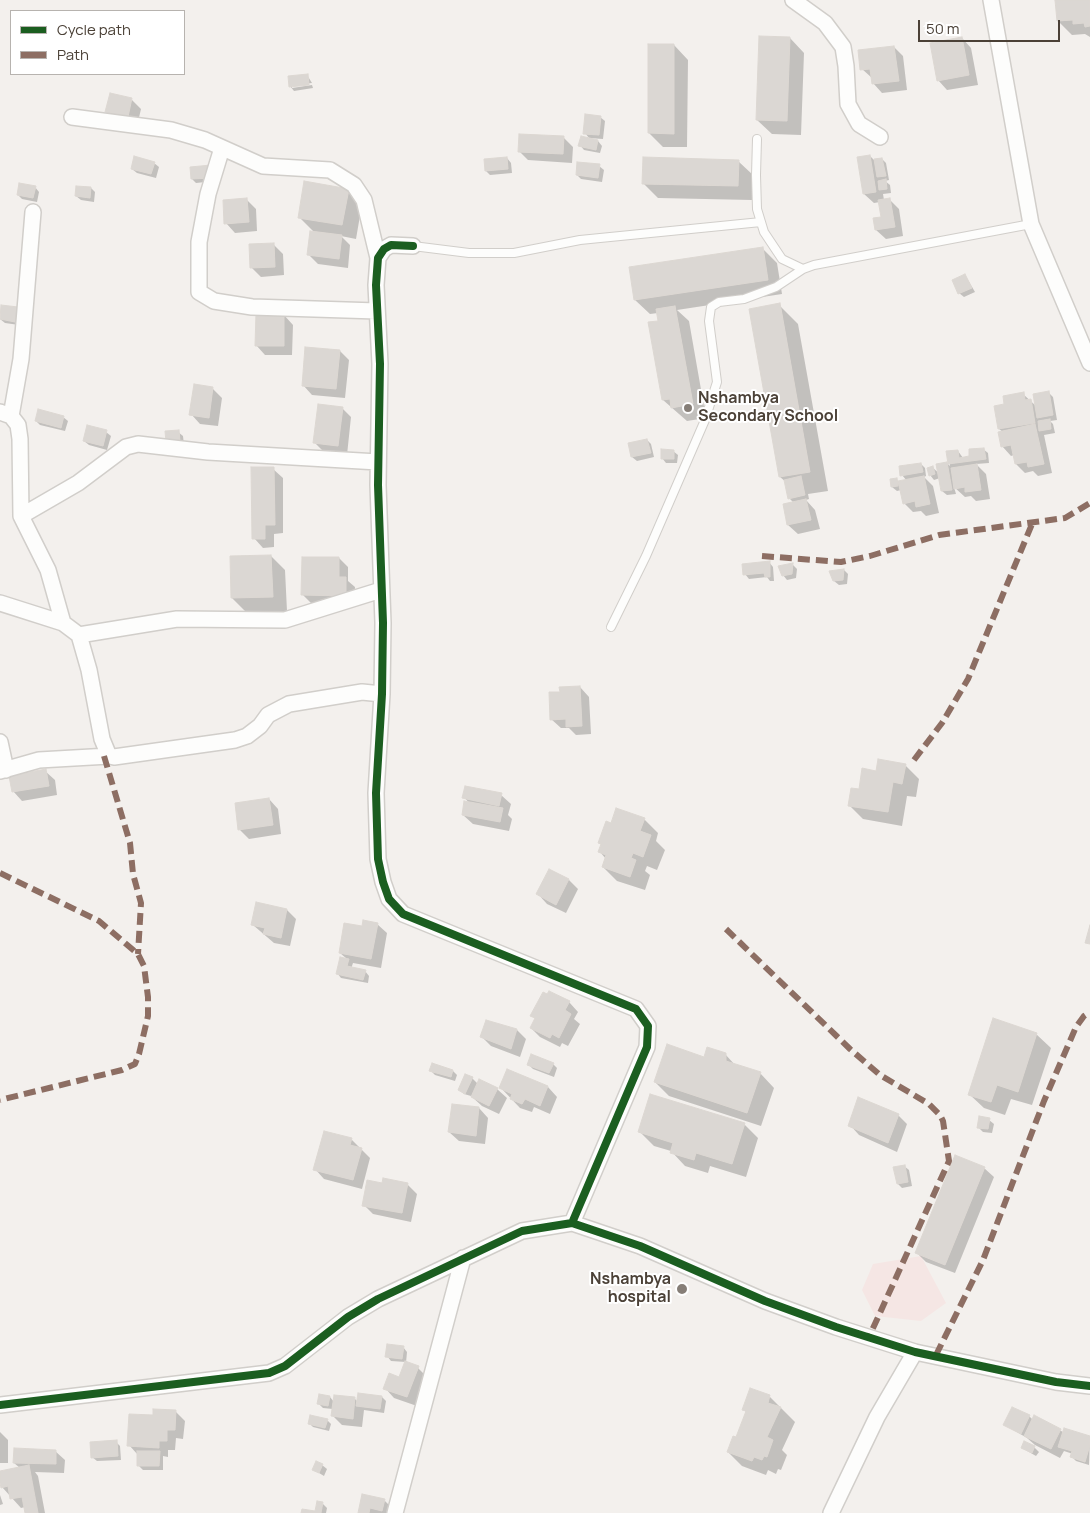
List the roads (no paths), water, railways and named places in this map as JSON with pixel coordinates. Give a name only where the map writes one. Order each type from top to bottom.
[{"type":"street","points":[[793,0],[825,23],[843,47],[848,104],[859,124],[880,137]]},
{"type":"street","points":[[991,0],[1031,224],[1090,363]]},
{"type":"street","points":[[72,117],[172,130],[205,140],[263,166],[330,170],[354,185],[364,200],[378,258],[377,311],[380,364],[378,462],[382,694],[376,793],[378,859],[382,882],[389,899],[403,914],[636,1008],[648,1026],[647,1047],[572,1223]]},
{"type":"street","points":[[222,148],[208,194],[199,242],[199,292],[214,300],[252,307],[377,311]]},
{"type":"street","points":[[33,212],[21,359],[5,414],[18,425],[20,438],[21,516],[48,570],[64,623]]},
{"type":"street","points":[[378,258],[384,248],[391,245],[413,246]]},
{"type":"street","points":[[21,516],[78,483],[126,447],[138,444],[208,452],[378,462]]},
{"type":"street","points":[[79,635],[177,619],[285,620],[381,590]]},
{"type":"street","points":[[0,603],[64,623],[79,635],[89,670],[102,739],[109,756]]},
{"type":"street","points":[[0,742],[3,771],[40,760],[139,755],[235,740],[247,736],[260,726],[268,715],[289,704],[362,692],[382,694]]},
{"type":"street","points":[[0,1405],[270,1373],[286,1366],[348,1317],[378,1299],[522,1231],[572,1223],[640,1246],[765,1301],[836,1327],[915,1352],[1056,1382],[1090,1386]]},
{"type":"street","points":[[394,1513],[463,1258]]},
{"type":"street","points":[[831,1513],[877,1417],[915,1352]]},
{"type":"lane","points":[[757,139],[756,175],[758,208],[762,222],[775,252],[782,259],[803,269]]},
{"type":"lane","points":[[413,246],[468,253],[514,253],[580,240],[762,222]]},
{"type":"lane","points":[[611,626],[646,556],[707,413],[716,382],[709,320],[712,307],[718,302],[744,299],[776,287],[803,269],[814,265],[1031,224]]},
{"type":"place","name":"Nshambya Secondary School","points":[[688,408]]},
{"type":"place","name":"Nshambya hospital","points":[[682,1289]]}]
